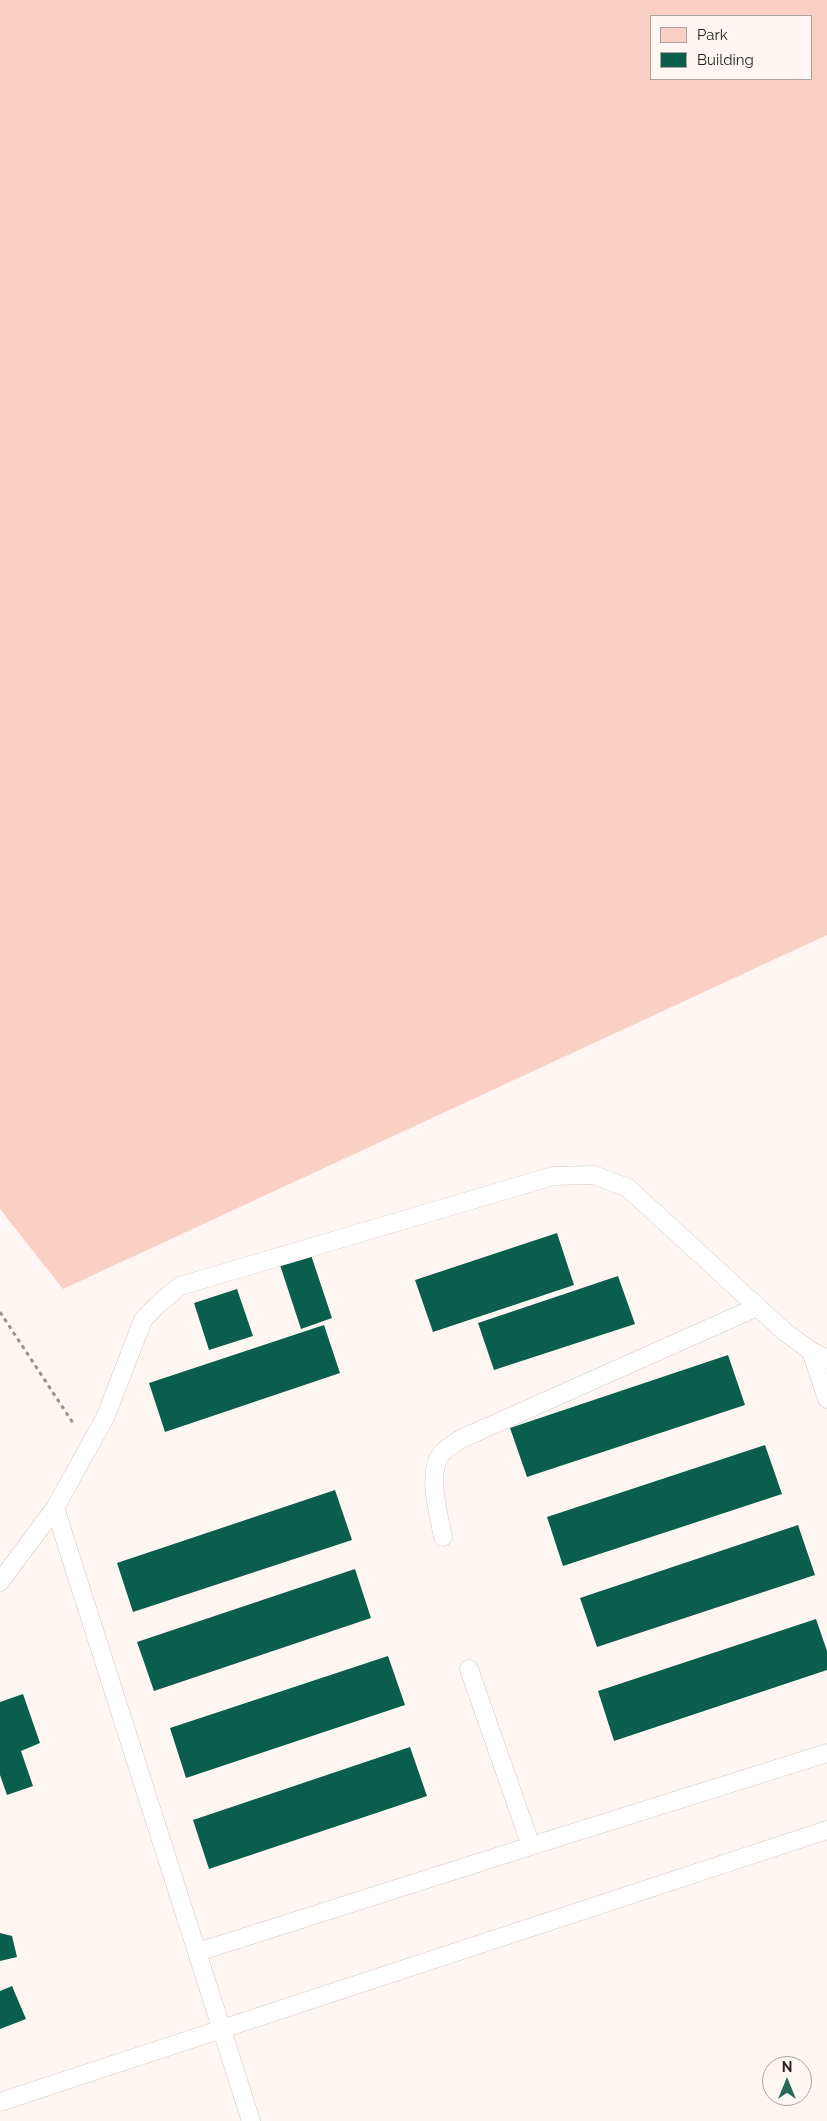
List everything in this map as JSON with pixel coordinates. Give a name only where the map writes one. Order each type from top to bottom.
[{"type":"lane","points":[[0,1582],[56,1508],[104,1418],[143,1320],[156,1306],[180,1286],[553,1176],[594,1176],[628,1188],[785,1332],[811,1351],[827,1359]]},
{"type":"lane","points":[[443,1538],[434,1484],[435,1467],[442,1453],[461,1439],[757,1307]]},
{"type":"lane","points":[[811,1351],[827,1399]]},
{"type":"lane","points":[[56,1508],[251,2121]]},
{"type":"lane","points":[[469,1669],[531,1846]]},
{"type":"lane","points":[[198,1952],[827,1753]]},
{"type":"lane","points":[[0,2102],[827,1830]]},
{"type":"path","points":[[0,1312],[89,1447]]},
{"type":"green space","points":[[0,0],[827,0],[827,935],[63,1289],[0,1209]]},
{"type":"building","points":[[557,1233],[574,1285],[433,1332],[415,1280]]},
{"type":"building","points":[[311,1255],[332,1318],[301,1329],[280,1265]]},
{"type":"building","points":[[618,1276],[635,1324],[494,1370],[478,1323]]},
{"type":"building","points":[[237,1289],[253,1336],[209,1350],[194,1303]]},
{"type":"building","points":[[324,1325],[340,1373],[165,1432],[149,1383]]},
{"type":"building","points":[[728,1355],[745,1405],[527,1477],[510,1428]]},
{"type":"building","points":[[765,1445],[782,1494],[563,1566],[547,1517]]},
{"type":"building","points":[[335,1490],[352,1540],[133,1612],[117,1563]]},
{"type":"building","points":[[798,1525],[815,1575],[597,1647],[580,1598]]},
{"type":"building","points":[[355,1569],[371,1618],[154,1691],[137,1642]]},
{"type":"building","points":[[816,1619],[827,1651],[827,1670],[614,1741],[598,1691]]},
{"type":"building","points":[[388,1656],[405,1705],[186,1778],[170,1728]]},
{"type":"building","points":[[23,1694],[40,1743],[21,1751],[33,1786],[7,1795],[0,1775],[0,1702]]},
{"type":"building","points":[[410,1747],[427,1796],[209,1869],[193,1820]]},
{"type":"building","points":[[0,1933],[12,1936],[17,1957],[0,1961]]},
{"type":"building","points":[[12,1986],[26,2019],[0,2029],[0,1991]]}]
